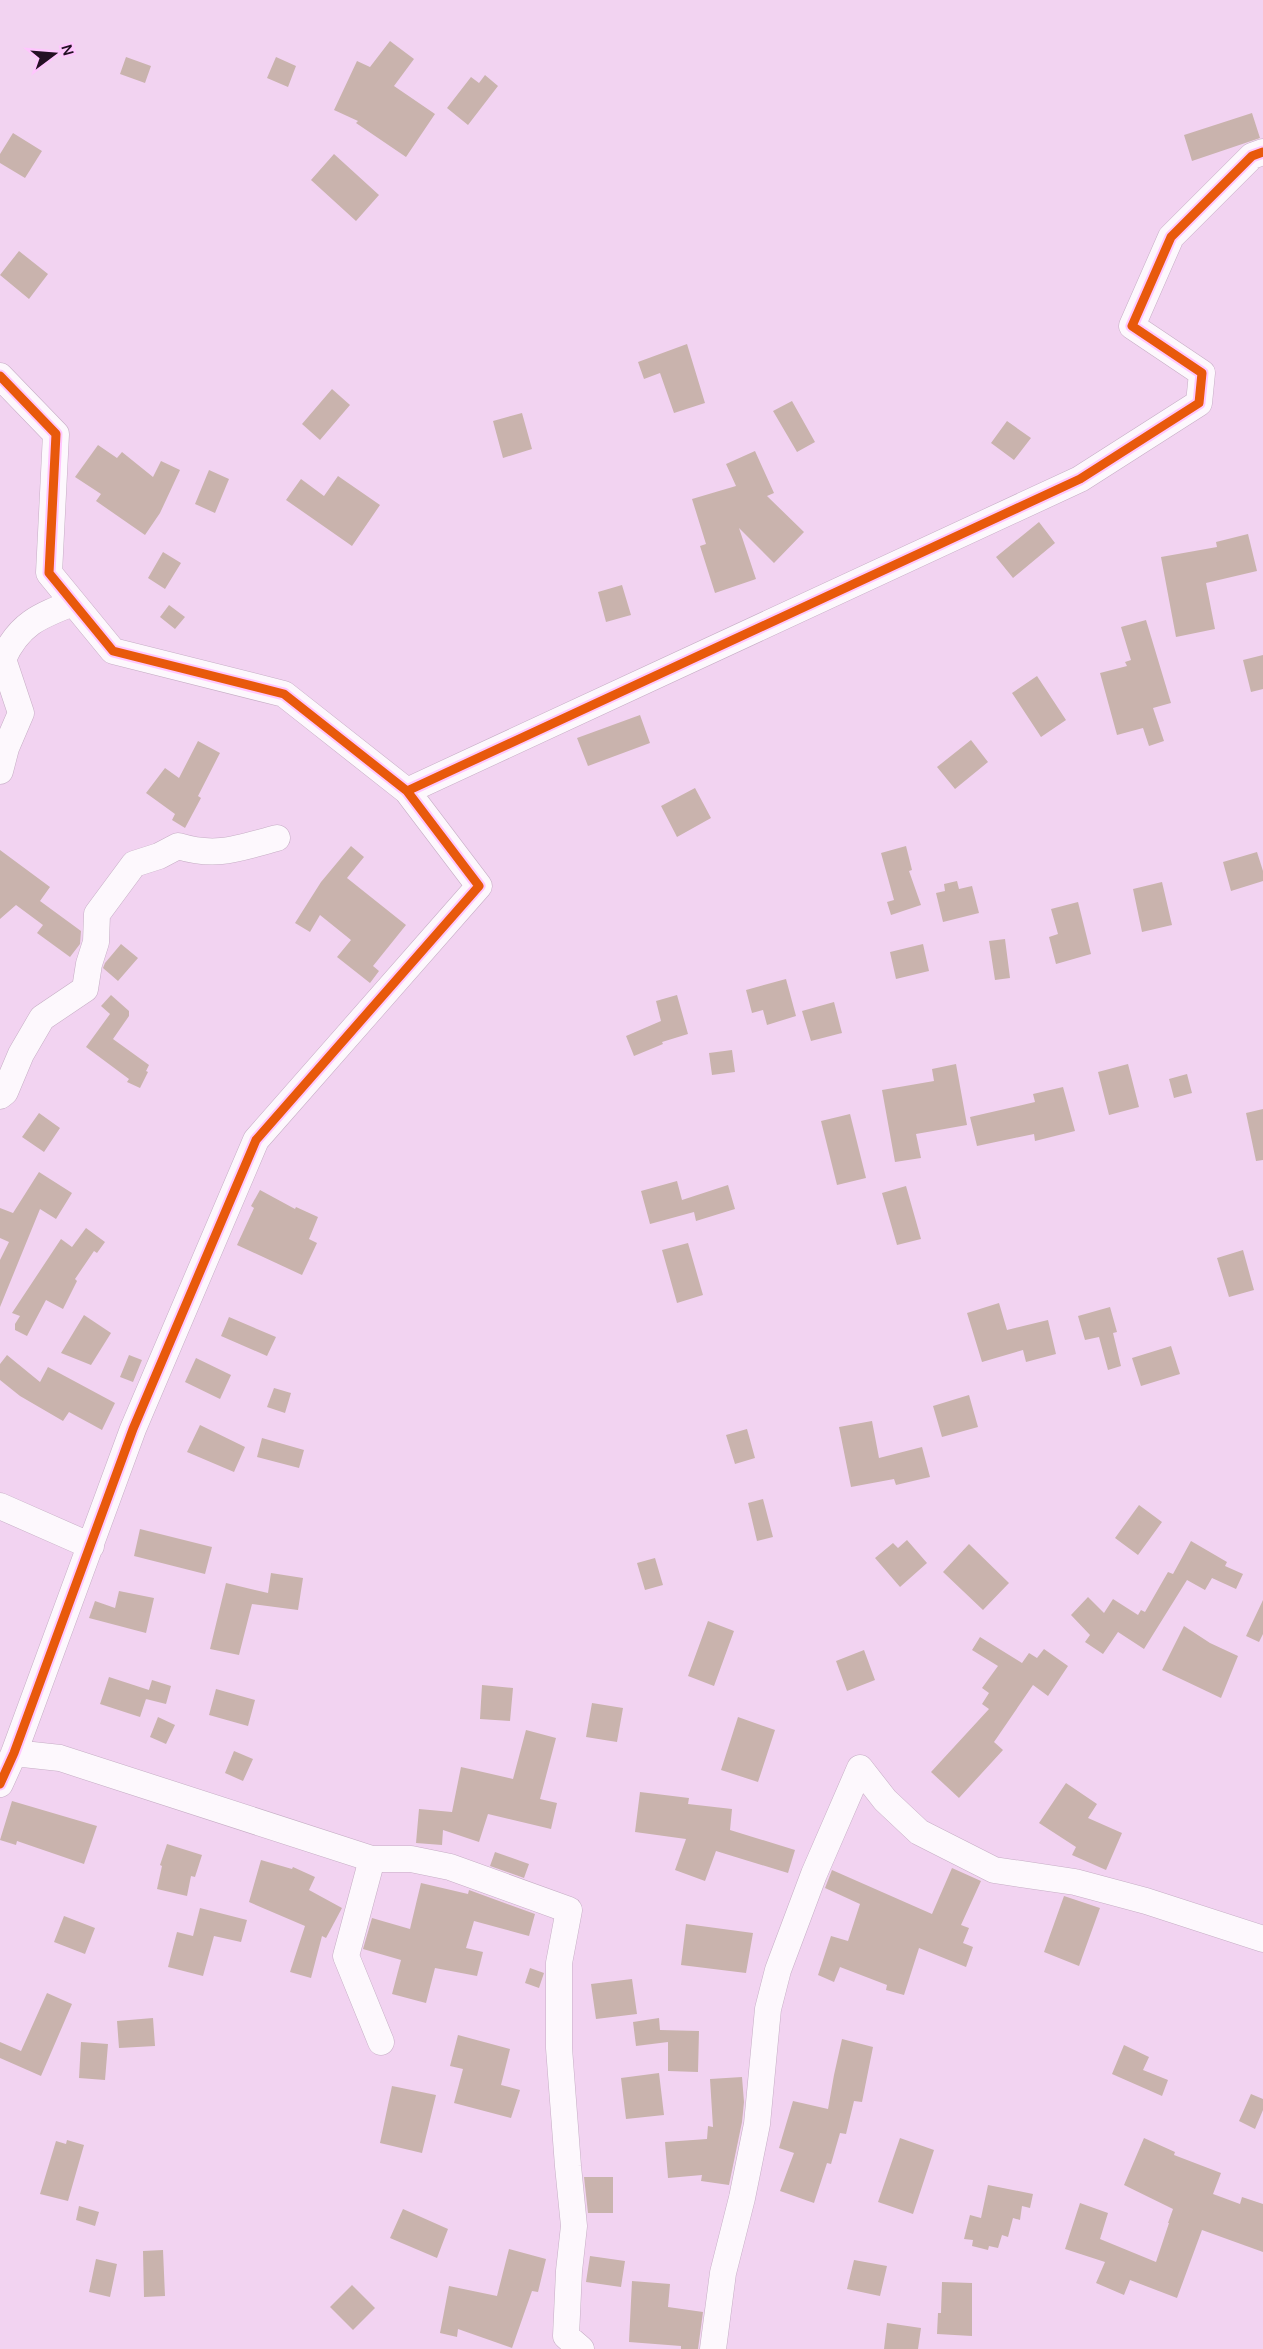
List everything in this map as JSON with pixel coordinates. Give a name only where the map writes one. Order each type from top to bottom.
[{"type":"street","points":[[407,791],[1080,479],[1199,403],[1202,373],[1132,326],[1171,237],[1252,156],[1263,153]]},
{"type":"street","points":[[0,376],[56,434],[49,573],[113,651],[284,694],[407,791],[479,886],[256,1140],[133,1428],[91,1546],[5,1768]]},
{"type":"street","points":[[0,771],[6,748],[21,713],[3,659],[10,642],[37,617],[73,603]]},
{"type":"street","points":[[0,1096],[5,1092],[21,1054],[42,1018],[85,989],[89,964],[96,942],[97,914],[134,864],[159,856],[178,846],[198,852],[219,853],[277,838]]},
{"type":"street","points":[[0,1506],[91,1546]]},
{"type":"street","points":[[5,1768],[60,1758],[372,1859],[411,1859],[450,1867],[569,1910],[559,1963],[559,2049],[567,2166],[574,2226],[569,2271],[567,2336],[581,2349]]},
{"type":"street","points":[[713,2349],[723,2273],[742,2198],[757,2124],[768,2009],[778,1970],[810,1885],[860,1768],[885,1800],[919,1832],[994,1870],[1076,1882],[1156,1904],[1263,1939]]},
{"type":"street","points":[[372,1859],[346,1956],[381,2042]]},
{"type":"building","points":[[390,41],[414,59],[394,86],[435,114],[406,157],[356,123],[358,121],[334,110],[357,61],[370,67]]},
{"type":"building","points":[[126,57],[151,66],[145,83],[120,74]]},
{"type":"building","points":[[276,57],[296,66],[288,87],[267,78]]},
{"type":"building","points":[[485,75],[498,86],[468,125],[447,108],[471,77],[479,83]]},
{"type":"building","points":[[1252,113],[1260,138],[1192,161],[1184,135]]},
{"type":"building","points":[[13,133],[42,151],[25,178],[0,163],[0,154]]},
{"type":"building","points":[[334,154],[379,195],[356,221],[311,180]]},
{"type":"building","points":[[19,251],[48,274],[29,299],[0,275]]},
{"type":"building","points":[[687,344],[705,403],[674,413],[660,373],[644,379],[638,362]]},
{"type":"building","points":[[332,389],[350,405],[320,440],[302,424]]},
{"type":"building","points":[[792,401],[815,442],[797,452],[773,411]]},
{"type":"building","points":[[522,413],[532,449],[503,458],[493,421]]},
{"type":"building","points":[[1007,421],[1031,438],[1014,460],[991,443]]},
{"type":"building","points":[[98,445],[117,458],[122,452],[153,477],[161,461],[180,470],[160,513],[145,535],[96,501],[101,494],[75,477]]},
{"type":"building","points":[[755,451],[774,493],[767,496],[804,532],[774,563],[739,528],[756,579],[715,593],[700,546],[706,544],[692,499],[736,486],[726,464]]},
{"type":"building","points":[[209,470],[229,479],[215,513],[195,504]]},
{"type":"building","points":[[338,476],[380,505],[352,546],[286,500],[301,479],[324,496]]},
{"type":"building","points":[[1039,522],[1055,543],[1013,578],[996,557]]},
{"type":"building","points":[[1248,534],[1257,571],[1206,583],[1215,629],[1176,637],[1161,557],[1217,547],[1216,542]]},
{"type":"building","points":[[163,552],[181,563],[165,589],[148,578]]},
{"type":"building","points":[[622,585],[631,615],[606,622],[598,592]]},
{"type":"building","points":[[169,605],[185,617],[175,629],[160,617]]},
{"type":"building","points":[[1146,620],[1171,703],[1153,708],[1164,741],[1149,746],[1143,728],[1117,735],[1100,673],[1127,666],[1125,662],[1131,660],[1121,627]]},
{"type":"building","points":[[1263,655],[1263,689],[1251,692],[1243,660]]},
{"type":"building","points":[[1037,676],[1066,720],[1041,737],[1012,693]]},
{"type":"building","points":[[640,715],[650,743],[588,766],[577,738]]},
{"type":"building","points":[[971,740],[988,762],[955,789],[937,767]]},
{"type":"building","points":[[198,741],[220,753],[198,796],[201,798],[185,828],[172,820],[175,814],[146,793],[165,768],[179,778]]},
{"type":"building","points":[[695,788],[711,818],[677,837],[661,806]]},
{"type":"building","points":[[351,846],[364,857],[347,878],[406,925],[373,966],[379,971],[370,983],[337,957],[351,940],[320,915],[310,932],[295,923],[321,882]]},
{"type":"building","points":[[906,846],[912,870],[909,871],[921,905],[891,915],[887,902],[894,900],[881,853]]},
{"type":"building","points":[[0,850],[50,887],[40,901],[81,931],[80,944],[70,957],[37,933],[43,925],[16,905],[0,919]]},
{"type":"building","points":[[1257,852],[1263,871],[1263,881],[1231,891],[1223,862]]},
{"type":"building","points":[[957,881],[959,889],[972,886],[979,913],[943,922],[936,893],[945,891],[944,884]]},
{"type":"building","points":[[1162,882],[1172,925],[1142,932],[1133,889]]},
{"type":"building","points":[[1078,902],[1091,954],[1056,964],[1049,937],[1058,934],[1051,909]]},
{"type":"building","points":[[1005,939],[1010,978],[995,980],[989,941]]},
{"type":"building","points":[[121,944],[138,958],[118,981],[103,968]]},
{"type":"building","points":[[923,944],[929,971],[896,979],[890,952]]},
{"type":"building","points":[[786,979],[796,1016],[767,1025],[763,1010],[752,1013],[746,990]]},
{"type":"building","points":[[111,995],[129,1011],[129,1016],[113,1039],[149,1065],[140,1088],[127,1082],[129,1079],[86,1047],[110,1014],[101,1006]]},
{"type":"building","points":[[677,995],[688,1034],[662,1042],[663,1044],[634,1056],[626,1036],[661,1021],[656,1001]]},
{"type":"building","points":[[834,1002],[842,1033],[811,1041],[802,1011]]},
{"type":"building","points":[[732,1050],[735,1072],[712,1075],[709,1053]]},
{"type":"building","points":[[956,1064],[967,1125],[916,1134],[921,1158],[895,1162],[882,1090],[934,1081],[932,1069]]},
{"type":"building","points":[[1128,1064],[1139,1107],[1109,1115],[1098,1072]]},
{"type":"building","points":[[1187,1074],[1192,1093],[1174,1098],[1169,1079]]},
{"type":"building","points":[[1063,1087],[1075,1131],[1035,1141],[1034,1134],[977,1146],[970,1117],[1035,1102],[1033,1094]]},
{"type":"building","points":[[1263,1109],[1263,1160],[1256,1161],[1246,1113]]},
{"type":"building","points":[[39,1113],[60,1128],[44,1152],[22,1137]]},
{"type":"building","points":[[850,1114],[866,1178],[837,1185],[821,1121]]},
{"type":"building","points":[[39,1172],[72,1193],[56,1219],[40,1209],[0,1307],[0,1260],[9,1242],[0,1238],[0,1208],[13,1213]]},
{"type":"building","points":[[677,1181],[682,1200],[728,1185],[735,1209],[696,1221],[694,1212],[650,1224],[641,1191]]},
{"type":"building","points":[[906,1186],[921,1239],[897,1245],[882,1193]]},
{"type":"building","points":[[260,1190],[295,1209],[296,1207],[318,1217],[309,1239],[317,1243],[302,1275],[237,1245],[254,1208],[251,1206]]},
{"type":"building","points":[[86,1228],[105,1242],[97,1253],[94,1251],[75,1279],[77,1281],[63,1309],[46,1300],[27,1336],[15,1330],[15,1324],[20,1316],[12,1313],[61,1239],[72,1247]]},
{"type":"building","points":[[688,1243],[703,1295],[677,1303],[662,1250]]},
{"type":"building","points":[[1243,1250],[1254,1290],[1229,1297],[1217,1258]]},
{"type":"building","points":[[999,1303],[1007,1330],[1048,1320],[1056,1354],[1026,1362],[1023,1350],[982,1362],[967,1313]]},
{"type":"building","points":[[1110,1307],[1117,1332],[1113,1333],[1121,1366],[1108,1370],[1099,1337],[1085,1340],[1078,1316]]},
{"type":"building","points":[[84,1315],[111,1333],[91,1365],[61,1353]]},
{"type":"building","points":[[229,1317],[276,1337],[267,1356],[221,1336]]},
{"type":"building","points":[[1171,1346],[1180,1374],[1141,1386],[1132,1358]]},
{"type":"building","points":[[7,1355],[40,1382],[48,1367],[115,1403],[102,1430],[69,1412],[63,1421],[20,1396],[0,1380],[0,1364]]},
{"type":"building","points":[[129,1355],[142,1360],[133,1382],[120,1377]]},
{"type":"building","points":[[196,1358],[231,1375],[220,1399],[185,1382]]},
{"type":"building","points":[[274,1388],[291,1393],[285,1413],[267,1407]]},
{"type":"building","points":[[969,1395],[978,1427],[942,1437],[933,1406]]},
{"type":"building","points":[[872,1421],[879,1458],[922,1447],[930,1477],[896,1485],[894,1479],[851,1487],[839,1427]]},
{"type":"building","points":[[200,1425],[245,1447],[234,1472],[187,1452]]},
{"type":"building","points":[[747,1429],[755,1458],[735,1464],[726,1435]]},
{"type":"building","points":[[262,1438],[304,1450],[299,1468],[257,1457]]},
{"type":"building","points":[[763,1499],[773,1537],[757,1541],[748,1503]]},
{"type":"building","points":[[1139,1505],[1162,1522],[1138,1555],[1115,1538]]},
{"type":"building","points":[[140,1529],[212,1547],[205,1574],[134,1556]]},
{"type":"building","points":[[907,1540],[927,1563],[900,1587],[875,1558],[893,1543],[898,1548]]},
{"type":"building","points":[[1191,1541],[1227,1562],[1225,1566],[1243,1574],[1236,1589],[1212,1578],[1205,1590],[1187,1580],[1144,1649],[1118,1632],[1103,1654],[1085,1642],[1090,1635],[1071,1615],[1088,1597],[1104,1613],[1113,1599],[1138,1615],[1141,1610],[1145,1612],[1168,1572],[1173,1574]]},
{"type":"building","points":[[969,1544],[1009,1583],[983,1610],[943,1572]]},
{"type":"building","points":[[655,1558],[663,1585],[645,1590],[637,1563]]},
{"type":"building","points":[[271,1573],[303,1578],[298,1610],[252,1604],[239,1655],[210,1649],[226,1583],[268,1593]]},
{"type":"building","points":[[119,1591],[154,1598],[146,1633],[89,1618],[95,1601],[115,1608]]},
{"type":"building","points":[[1263,1600],[1263,1634],[1259,1642],[1246,1636]]},
{"type":"building","points":[[708,1621],[734,1631],[714,1686],[688,1676]]},
{"type":"building","points":[[1184,1626],[1210,1643],[1238,1656],[1221,1698],[1162,1670]]},
{"type":"building","points":[[980,1637],[1022,1663],[1029,1653],[1037,1658],[1044,1649],[1068,1666],[1048,1696],[1033,1685],[994,1742],[1003,1750],[959,1798],[931,1772],[989,1709],[982,1704],[989,1693],[982,1688],[998,1666],[972,1650]]},
{"type":"building","points":[[864,1650],[875,1680],[847,1691],[836,1661]]},
{"type":"building","points":[[109,1677],[149,1690],[140,1717],[100,1704]]},
{"type":"building","points":[[152,1680],[171,1686],[166,1704],[146,1699]]},
{"type":"building","points":[[482,1685],[513,1688],[510,1721],[480,1719]]},
{"type":"building","points":[[216,1689],[255,1700],[248,1726],[209,1715]]},
{"type":"building","points":[[592,1703],[623,1708],[617,1742],[586,1737]]},
{"type":"building","points":[[158,1717],[175,1725],[166,1744],[150,1737]]},
{"type":"building","points":[[738,1717],[775,1730],[758,1782],[721,1770]]},
{"type":"building","points":[[526,1730],[556,1738],[540,1799],[557,1803],[551,1829],[488,1814],[479,1842],[443,1830],[442,1845],[416,1843],[419,1809],[452,1812],[461,1767],[513,1779]]},
{"type":"building","points":[[234,1751],[253,1759],[243,1781],[225,1773]]},
{"type":"building","points":[[1066,1783],[1097,1804],[1088,1818],[1122,1833],[1106,1870],[1072,1855],[1076,1847],[1039,1823]]},
{"type":"building","points":[[640,1792],[689,1798],[688,1804],[732,1809],[730,1830],[795,1850],[788,1873],[716,1851],[705,1881],[675,1870],[686,1839],[635,1832]]},
{"type":"building","points":[[12,1801],[97,1826],[84,1864],[17,1841],[16,1845],[0,1840]]},
{"type":"building","points":[[167,1844],[202,1855],[195,1877],[191,1876],[187,1896],[157,1889],[162,1866],[160,1865]]},
{"type":"building","points":[[495,1852],[529,1864],[524,1878],[490,1866]]},
{"type":"building","points":[[261,1860],[292,1869],[293,1867],[315,1877],[309,1890],[342,1908],[326,1938],[322,1936],[311,1978],[290,1972],[305,1926],[249,1902]]},
{"type":"building","points":[[952,1868],[981,1881],[961,1925],[969,1928],[963,1943],[973,1947],[966,1967],[919,1948],[904,1995],[886,1990],[887,1985],[840,1967],[834,1982],[818,1975],[831,1936],[848,1941],[860,1904],[825,1888],[832,1870],[932,1914]]},
{"type":"building","points":[[421,1883],[468,1894],[469,1890],[535,1914],[529,1936],[474,1921],[466,1948],[483,1952],[477,1976],[435,1968],[426,2003],[392,1994],[401,1960],[363,1949],[372,1918],[410,1929]]},
{"type":"building","points":[[1064,1896],[1100,1908],[1079,1966],[1044,1952]]},
{"type":"building","points":[[200,1908],[247,1920],[241,1942],[214,1936],[203,1976],[168,1967],[177,1932],[193,1936]]},
{"type":"building","points":[[64,1916],[95,1928],[85,1954],[54,1942]]},
{"type":"building","points":[[686,1924],[753,1933],[746,1973],[681,1965]]},
{"type":"building","points":[[530,1968],[544,1973],[539,1988],[525,1983]]},
{"type":"building","points":[[632,1979],[637,2014],[596,2019],[591,1984]]},
{"type":"building","points":[[47,1993],[72,2004],[41,2076],[0,2058],[0,2042],[21,2051]]},
{"type":"building","points":[[153,2018],[155,2046],[119,2048],[117,2021]]},
{"type":"building","points":[[659,2018],[660,2030],[699,2031],[698,2072],[668,2071],[668,2042],[636,2046],[633,2022]]},
{"type":"building","points":[[458,2035],[510,2049],[501,2085],[520,2090],[511,2118],[454,2103],[463,2069],[450,2066]]},
{"type":"building","points":[[842,2039],[873,2047],[862,2102],[854,2101],[846,2134],[840,2133],[831,2164],[827,2163],[814,2203],[780,2191],[794,2153],[779,2148],[793,2101],[828,2109]]},
{"type":"building","points":[[81,2042],[108,2044],[105,2080],[79,2078]]},
{"type":"building","points":[[1124,2045],[1149,2057],[1143,2070],[1168,2080],[1162,2096],[1112,2074]]},
{"type":"building","points":[[659,2073],[664,2115],[626,2119],[621,2078]]},
{"type":"building","points":[[742,2077],[744,2102],[742,2122],[729,2185],[701,2181],[702,2175],[668,2178],[665,2142],[707,2139],[708,2126],[713,2127],[710,2079]]},
{"type":"building","points":[[392,2086],[436,2095],[422,2153],[380,2143]]},
{"type":"building","points":[[1251,2094],[1263,2099],[1263,2110],[1255,2129],[1239,2121]]},
{"type":"building","points":[[900,2138],[934,2150],[913,2214],[878,2202]]},
{"type":"building","points":[[1144,2138],[1175,2152],[1174,2155],[1221,2173],[1213,2194],[1240,2204],[1242,2197],[1263,2204],[1263,2252],[1202,2230],[1177,2298],[1130,2280],[1124,2295],[1096,2283],[1105,2262],[1065,2249],[1080,2203],[1108,2213],[1100,2239],[1156,2262],[1169,2223],[1173,2209],[1124,2185]]},
{"type":"building","points":[[67,2140],[84,2145],[68,2201],[40,2194],[56,2141],[66,2144]]},
{"type":"building","points":[[584,2177],[613,2177],[613,2213],[588,2213]]},
{"type":"building","points":[[988,2185],[1033,2194],[1030,2208],[1022,2206],[1020,2220],[1013,2218],[1008,2237],[1002,2235],[998,2248],[989,2246],[988,2250],[972,2246],[973,2240],[964,2239],[970,2215],[981,2218]]},
{"type":"building","points":[[79,2206],[99,2212],[95,2226],[76,2220]]},
{"type":"building","points":[[403,2209],[448,2229],[437,2258],[390,2238]]},
{"type":"building","points":[[509,2249],[546,2259],[538,2292],[532,2291],[512,2348],[458,2329],[457,2337],[440,2333],[449,2286],[497,2296]]},
{"type":"building","points":[[163,2250],[165,2296],[144,2297],[143,2251]]},
{"type":"building","points":[[590,2256],[625,2261],[621,2287],[586,2282]]},
{"type":"building","points":[[96,2259],[117,2264],[110,2297],[89,2292]]},
{"type":"building","points":[[854,2260],[887,2266],[880,2296],[847,2289]]},
{"type":"building","points":[[632,2281],[670,2284],[668,2307],[703,2312],[698,2349],[629,2342]]},
{"type":"building","points":[[942,2282],[972,2283],[972,2336],[937,2334],[938,2313],[941,2313]]},
{"type":"building","points":[[352,2285],[375,2308],[353,2330],[330,2307]]},
{"type":"building","points":[[887,2323],[921,2328],[918,2349],[884,2349]]},
{"type":"cycle path","points":[[0,376],[56,434],[49,573],[113,651],[284,694],[407,791],[1080,479],[1199,403],[1202,373],[1132,326],[1171,237],[1252,156],[1263,152]]},
{"type":"cycle path","points":[[0,1784],[14,1753],[133,1429],[256,1140],[479,886],[407,791]]}]
